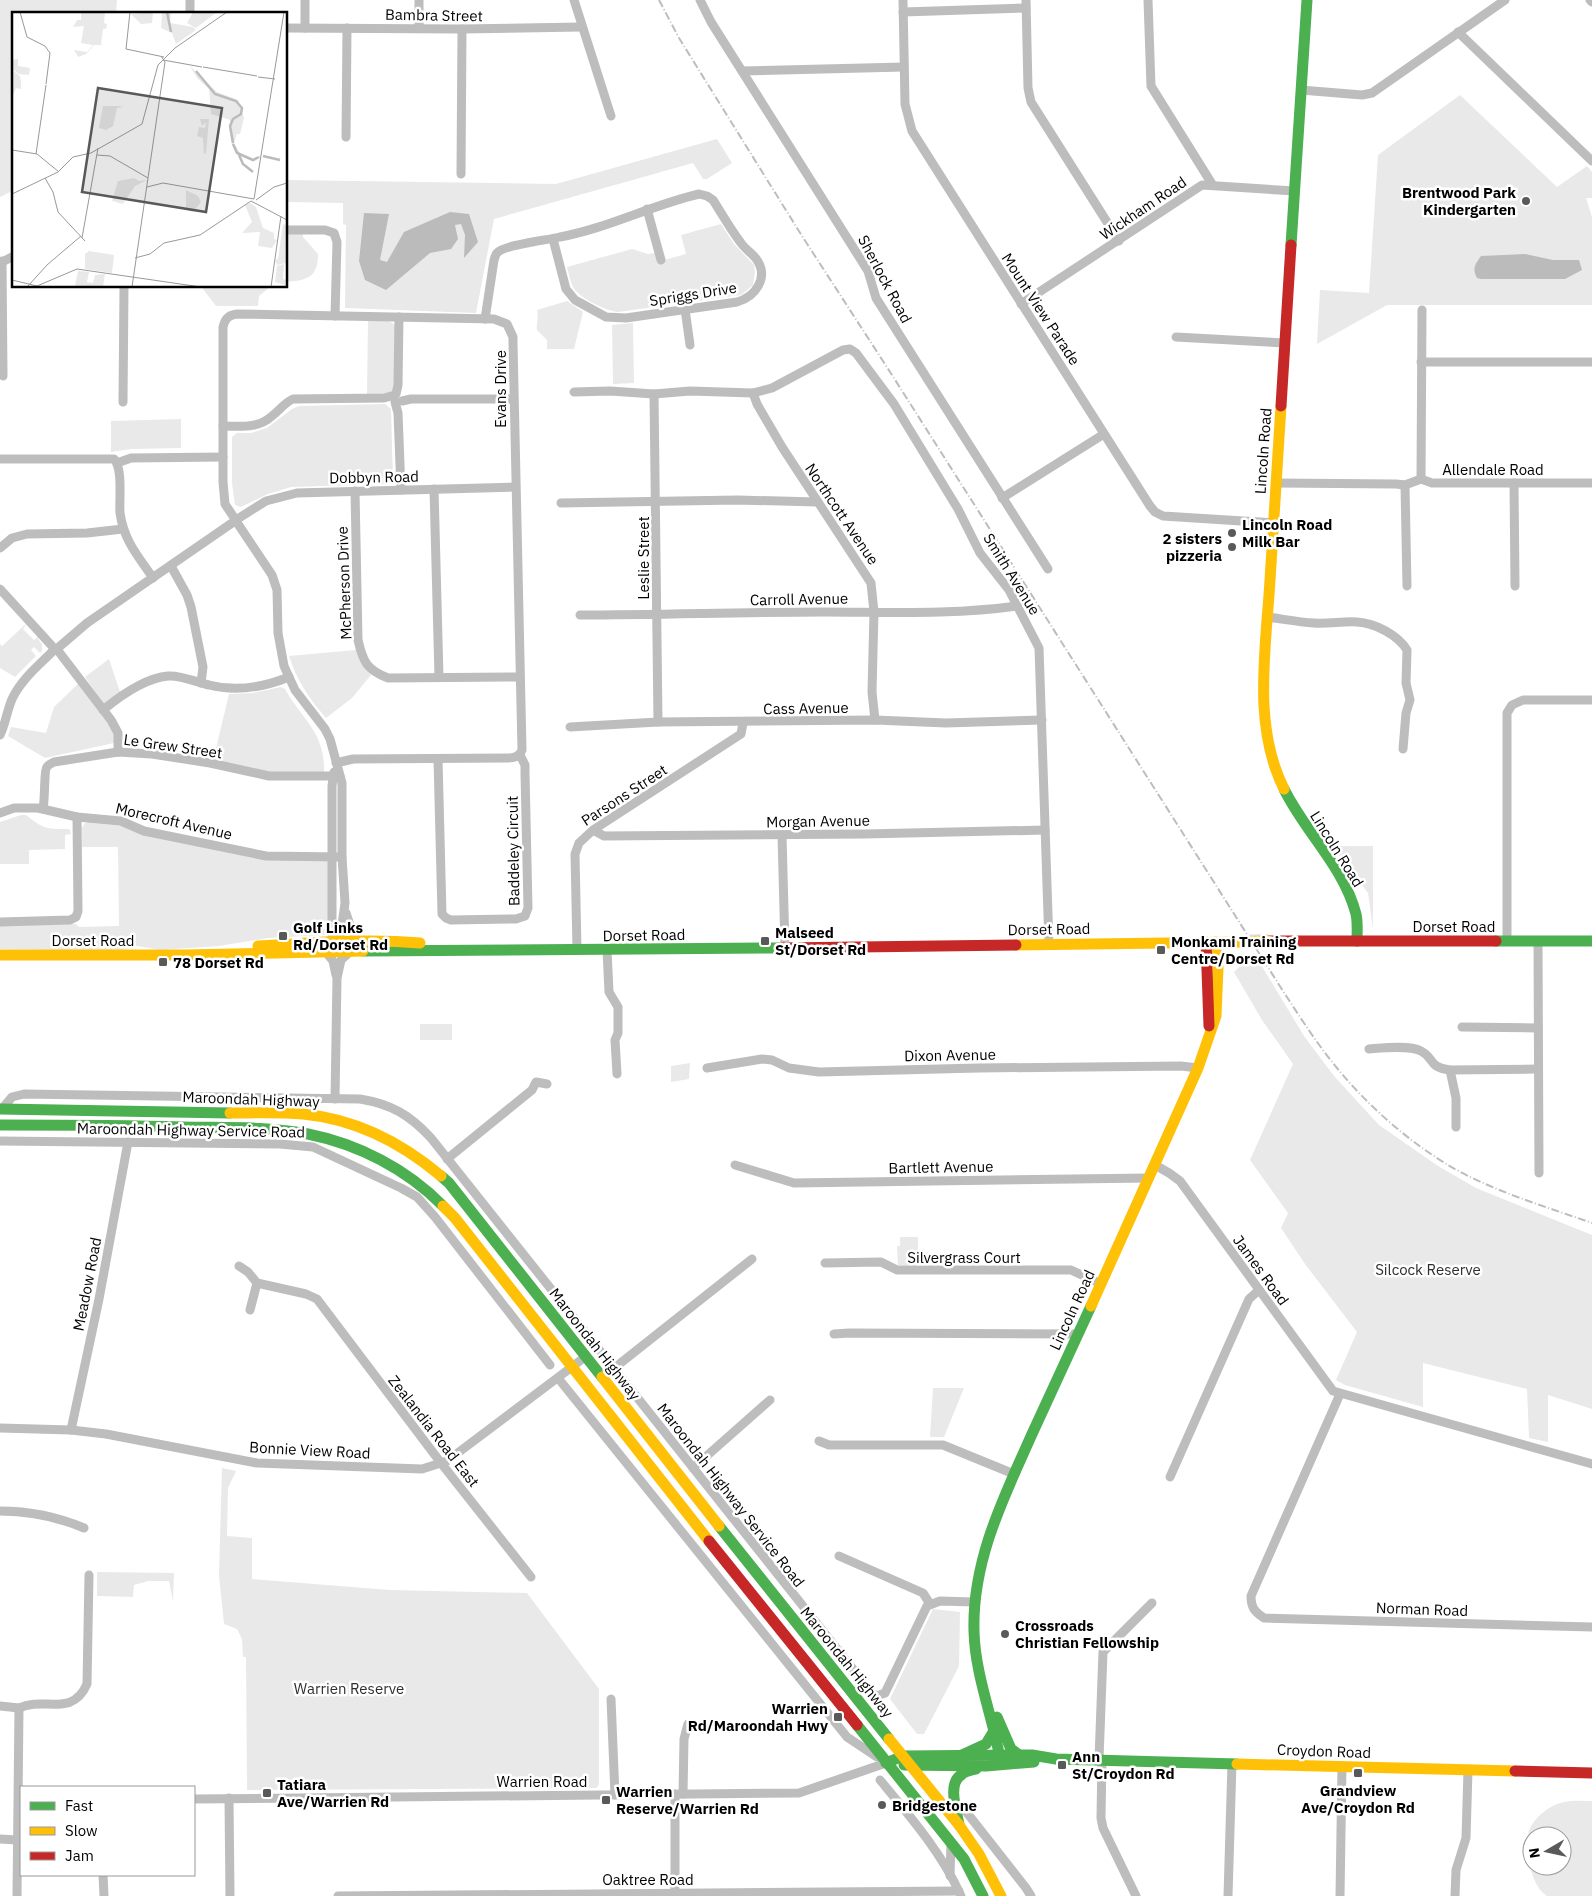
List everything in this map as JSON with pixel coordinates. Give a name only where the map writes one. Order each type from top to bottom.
[{"type":"main road","name":"Lincoln Road","points":[[1307,0],[1284,343],[1263,710],[1272,758],[1287,797],[1335,869],[1349,894],[1356,917],[1357,941]]},
{"type":"main road","name":"Dorset Road","points":[[334,947],[359,941],[399,941],[507,951]]},
{"type":"main road","name":"Dorset Road","points":[[0,955],[187,955],[271,944],[334,947],[351,951],[507,951],[1268,941],[1592,941]]},
{"type":"main road","name":"Lincoln Road","points":[[1001,1760],[982,1683],[974,1634],[974,1602],[981,1560],[1014,1474],[1150,1178],[1198,1068],[1216,1016],[1218,968],[1210,942]]},
{"type":"main road","name":"Lincoln Road","points":[[1209,1033],[1210,942]]},
{"type":"main road","points":[[1218,968],[1224,953],[1240,942]]},
{"type":"main road","name":"Maroondah Highway","points":[[1,1108],[284,1112],[324,1116],[368,1129],[423,1160],[449,1183],[467,1205],[784,1608],[959,1825],[979,1854],[1000,1896]]},
{"type":"main road","name":"Maroondah Highway","points":[[1,1125],[146,1126],[276,1130],[320,1137],[352,1146],[394,1166],[432,1194],[455,1218],[672,1495],[951,1842],[964,1859],[983,1896]]},
{"type":"main road","name":"Lincoln Road","points":[[982,1683],[1011,1749],[1019,1755]]},
{"type":"main road","points":[[962,1755],[990,1741],[994,1731]]},
{"type":"main road","name":"Croydon Road","points":[[886,1763],[903,1756],[962,1755],[1001,1760],[1100,1759],[1592,1773]]},
{"type":"main road","name":"Croydon Road","points":[[886,1763],[911,1766],[986,1766],[1019,1755],[1056,1759]]},
{"type":"main road","points":[[959,1825],[955,1802],[955,1789],[958,1777],[964,1772],[986,1766]]},
{"type":"street","points":[[304,28],[305,0]]},
{"type":"street","points":[[419,0],[419,28]]},
{"type":"street","points":[[574,0],[611,116]]},
{"type":"street","name":"Sherlock Road","points":[[700,0],[711,22],[868,271],[876,298],[1048,569]]},
{"type":"street","name":"Mount View Parade","points":[[903,0],[906,113],[912,131],[1150,506],[1163,516],[1274,522]]},
{"type":"street","points":[[1148,0],[1151,86],[1212,184]]},
{"type":"street","points":[[1300,90],[1362,95],[1372,93],[1505,0]]},
{"type":"street","points":[[903,12],[1026,4],[1028,88],[1031,102],[1119,241]]},
{"type":"street","name":"Bambra Street","points":[[288,28],[462,29],[582,27]]},
{"type":"street","points":[[346,137],[347,28]]},
{"type":"street","points":[[461,174],[462,29]]},
{"type":"street","points":[[1458,32],[1592,161]]},
{"type":"street","points":[[742,71],[904,67]]},
{"type":"street","name":"Wickham Road","points":[[1021,304],[1202,185],[1212,184],[1295,191]]},
{"type":"street","name":"Spriggs Drive","points":[[485,319],[494,260],[498,252],[515,246],[553,239],[699,194],[708,196],[713,200],[742,244],[760,265],[761,276],[759,286],[748,298],[737,302],[618,319],[606,316],[575,300],[566,289],[553,239]]},
{"type":"street","points":[[647,209],[661,260]]},
{"type":"street","points":[[288,230],[325,230],[334,233],[336,242],[335,316]]},
{"type":"street","points":[[1,262],[2,376]]},
{"type":"street","points":[[124,288],[124,402]]},
{"type":"street","points":[[685,309],[690,345]]},
{"type":"street","points":[[1421,479],[1422,310]]},
{"type":"street","name":"Evans Drive","points":[[336,763],[325,729],[304,704],[289,677],[280,646],[274,582],[267,567],[235,520],[224,499],[223,327],[226,318],[236,314],[485,319],[500,320],[507,324],[513,343],[522,743],[520,754]]},
{"type":"street","points":[[399,317],[398,413],[401,490]]},
{"type":"street","points":[[1176,337],[1284,343]]},
{"type":"street","name":"Smith Avenue","points":[[753,393],[772,388],[843,350],[850,350],[856,353],[894,404],[958,509],[980,553],[1009,590],[1018,606],[1039,648],[1049,944]]},
{"type":"street","points":[[1421,362],[1592,362]]},
{"type":"street","points":[[574,392],[654,394],[690,391],[753,393]]},
{"type":"street","name":"Northcott Avenue","points":[[753,393],[757,404],[782,447],[871,583],[874,612],[872,692],[874,720]]},
{"type":"street","name":"Leslie Street","points":[[654,394],[658,722]]},
{"type":"street","points":[[223,426],[249,426],[263,422],[293,398],[513,399]]},
{"type":"street","points":[[1002,498],[1104,434]]},
{"type":"street","points":[[117,463],[131,458],[223,457]]},
{"type":"street","points":[[0,459],[110,458],[117,463],[123,526],[128,541],[152,579]]},
{"type":"street","name":"Allendale Road","points":[[1276,483],[1405,485],[1421,479],[1432,483],[1592,483]]},
{"type":"street","points":[[1514,483],[1515,586]]},
{"type":"street","points":[[1405,485],[1407,586]]},
{"type":"street","name":"Dobbyn Road","points":[[0,735],[17,689],[28,675],[56,649],[87,623],[256,506],[281,496],[312,492],[515,487]]},
{"type":"street","points":[[434,489],[439,677]]},
{"type":"street","name":"McPherson Drive","points":[[355,491],[358,640],[362,657],[370,668],[388,678],[520,677]]},
{"type":"street","points":[[561,503],[656,501],[817,502]]},
{"type":"street","points":[[0,548],[12,538],[27,534],[87,533],[123,526]]},
{"type":"street","points":[[169,567],[182,586],[191,607],[203,666],[201,683]]},
{"type":"street","points":[[0,589],[56,649],[103,710],[118,733],[118,752]]},
{"type":"street","name":"Carroll Avenue","points":[[580,615],[901,613],[985,611],[1018,606]]},
{"type":"street","points":[[1268,617],[1305,623],[1333,624],[1358,622],[1381,629],[1399,640],[1407,650],[1406,683],[1410,700],[1406,713],[1402,749]]},
{"type":"street","points":[[103,710],[125,693],[162,677],[174,676],[219,687],[241,688],[271,683],[289,677]]},
{"type":"street","points":[[1506,941],[1506,718],[1512,705],[1530,699],[1592,700]]},
{"type":"street","name":"Cass Avenue","points":[[570,727],[658,722],[1042,720]]},
{"type":"street","name":"Parsons Street","points":[[577,950],[575,854],[579,843],[594,830],[741,734],[743,723]]},
{"type":"street","name":"Le Grew Street","points":[[43,809],[46,792],[45,769],[48,765],[54,762],[118,752],[152,754],[190,760],[269,776],[337,776]]},
{"type":"street","points":[[337,978],[333,961],[337,857],[336,763],[353,759],[515,758],[520,754]]},
{"type":"street","name":"Baddeley Circuit","points":[[438,759],[442,914],[451,920],[516,919],[525,916],[528,908],[525,765],[520,754]]},
{"type":"street","name":"Morecroft Avenue","points":[[0,813],[22,808],[43,809],[77,817],[121,821],[144,831],[266,856],[337,857]]},
{"type":"street","points":[[0,922],[70,920],[76,917],[78,911],[77,817]]},
{"type":"street","name":"Morgan Avenue","points":[[594,830],[604,836],[1045,830]]},
{"type":"street","points":[[782,835],[785,948]]},
{"type":"street","points":[[337,857],[350,926],[359,941]]},
{"type":"street","points":[[334,947],[345,902]]},
{"type":"street","points":[[1538,941],[1539,1173]]},
{"type":"street","points":[[607,950],[609,992],[618,1007],[618,1033],[615,1040],[617,1074]]},
{"type":"street","points":[[335,1099],[337,978],[341,960],[351,951]]},
{"type":"street","points":[[1462,1027],[1538,1028]]},
{"type":"street","points":[[1369,1048],[1416,1049],[1425,1054],[1432,1064],[1438,1068],[1450,1070],[1538,1069]]},
{"type":"street","name":"Dixon Avenue","points":[[707,1068],[762,1059],[772,1060],[789,1068],[819,1072],[979,1068],[1181,1066],[1198,1068]]},
{"type":"street","points":[[1450,1070],[1456,1098],[1456,1126]]},
{"type":"street","points":[[447,1159],[532,1090],[531,1082],[547,1084]]},
{"type":"street","name":"Maroondah Highway Service Road","points":[[1,1108],[12,1097],[24,1094],[360,1099],[376,1102],[407,1116],[418,1124],[493,1216],[872,1694],[878,1696],[884,1693],[922,1613],[930,1604]]},
{"type":"street","name":"Maroondah Highway Service Road","points":[[175,1111],[200,1097]]},
{"type":"street","points":[[0,1141],[1,1108]]},
{"type":"street","name":"Maroondah Highway Service Road","points":[[0,1141],[280,1144],[312,1147],[402,1188],[417,1198],[435,1217],[550,1365]]},
{"type":"street","name":"Meadow Road","points":[[71,1430],[128,1142]]},
{"type":"street","name":"Bartlett Avenue","points":[[735,1165],[794,1183],[1150,1178]]},
{"type":"street","name":"James Road","points":[[1155,1165],[1180,1181],[1327,1385],[1333,1392],[1340,1394]]},
{"type":"street","points":[[464,1180],[467,1205],[493,1216]]},
{"type":"street","points":[[613,1369],[752,1259]]},
{"type":"street","name":"Silvergrass Court","points":[[825,1263],[881,1262],[898,1270],[1071,1270],[1101,1284]]},
{"type":"street","points":[[239,1266],[248,1272],[257,1283],[250,1310]]},
{"type":"street","name":"Zealandia Road East","points":[[257,1283],[306,1294],[317,1300],[441,1463],[531,1577]]},
{"type":"street","points":[[1170,1477],[1249,1299],[1259,1290]]},
{"type":"street","points":[[834,1334],[1078,1334]]},
{"type":"street","points":[[536,1348],[560,1353]]},
{"type":"street","name":"Bonnie View Road","points":[[0,1428],[71,1430],[106,1434],[257,1463],[422,1469],[447,1461],[585,1357]]},
{"type":"street","points":[[558,1378],[847,1737],[886,1763]]},
{"type":"street","points":[[1340,1394],[1592,1464]]},
{"type":"street","name":"Norman Road","points":[[1340,1394],[1251,1596],[1251,1604],[1254,1611],[1264,1618],[1592,1627]]},
{"type":"street","points":[[692,1468],[770,1400]]},
{"type":"street","points":[[819,1442],[829,1445],[943,1444],[1014,1474]]},
{"type":"street","points":[[645,1484],[672,1495]]},
{"type":"street","points":[[0,1511],[17,1511],[69,1522],[84,1528]]},
{"type":"street","points":[[839,1556],[923,1593],[930,1604],[940,1601],[974,1602]]},
{"type":"street","points":[[0,1706],[18,1708],[29,1704],[66,1704],[74,1700],[84,1690],[87,1684],[89,1575]]},
{"type":"street","points":[[1136,1896],[1103,1828],[1101,1818],[1100,1759],[1103,1652],[1152,1603]]},
{"type":"street","name":"Maroondah Highway Service Road","points":[[784,1608],[806,1613]]},
{"type":"street","points":[[778,1651],[808,1666]]},
{"type":"street","points":[[611,1699],[612,1771],[615,1795]]},
{"type":"street","points":[[17,1896],[18,1708]]},
{"type":"street","points":[[675,1892],[679,1794],[684,1739],[688,1724]]},
{"type":"street","name":"Warrien Road","points":[[195,1798],[799,1793],[886,1763]]},
{"type":"street","points":[[1228,1896],[1232,1764]]},
{"type":"street","points":[[1340,1896],[1342,1766]]},
{"type":"street","points":[[1455,1896],[1456,1870],[1466,1838],[1468,1770]]},
{"type":"street","points":[[880,1780],[908,1814],[941,1861],[960,1894]]},
{"type":"street","points":[[932,1792],[955,1802],[964,1809],[1031,1896]]},
{"type":"street","points":[[229,1798],[230,1896]]},
{"type":"street","points":[[0,1839],[17,1840]]},
{"type":"street","points":[[950,1876],[951,1842]]},
{"type":"street","points":[[103,1876],[104,1896]]},
{"type":"street","name":"Oaktree Road","points":[[338,1896],[675,1892],[960,1894]]},
{"type":"green space","points":[[0,0],[117,0],[116,12],[12,12],[12,191],[0,197]]},
{"type":"green space","points":[[1460,95],[1557,187],[1587,166],[1592,172],[1592,198],[1586,198],[1592,217],[1592,305],[1387,305],[1317,344],[1320,290],[1369,293],[1378,155]]},
{"type":"green space","points":[[717,139],[732,163],[707,179],[703,179],[693,163],[494,219],[476,313],[345,308],[346,225],[343,224],[343,203],[288,202],[288,180],[556,184]]},
{"type":"green space","points":[[721,224],[734,244],[754,265],[753,285],[741,295],[618,312],[600,307],[581,295],[572,285],[567,267],[632,249],[648,254],[655,253],[657,262],[686,254],[681,235]]},
{"type":"green space","points":[[288,233],[303,233],[303,237],[318,254],[316,268],[313,273],[300,280],[288,282]]},
{"type":"green space","points":[[269,288],[259,296],[258,306],[216,306],[203,289]]},
{"type":"green space","points":[[567,301],[583,312],[574,349],[547,349],[547,340],[537,330],[537,310]]},
{"type":"green space","points":[[368,321],[389,321],[395,325],[394,390],[387,395],[367,395]]},
{"type":"green space","points":[[633,323],[634,383],[613,384],[612,325]]},
{"type":"green space","points":[[385,404],[391,409],[393,480],[389,484],[291,487],[268,494],[241,507],[235,505],[232,483],[232,437],[237,433],[251,433],[267,428],[299,406]]},
{"type":"green space","points":[[181,419],[181,448],[131,449],[111,452],[111,421]]},
{"type":"green space","points":[[27,623],[23,629],[34,640],[39,636],[38,639],[42,644],[42,651],[40,653],[34,647],[31,650],[36,656],[15,677],[0,668],[0,644],[2,646]]},
{"type":"green space","points":[[356,650],[371,675],[352,698],[326,718],[304,689],[289,656]]},
{"type":"green space","points":[[109,659],[120,692],[104,705],[85,677]]},
{"type":"green space","points":[[79,683],[114,729],[114,743],[45,758],[8,736],[11,727],[46,733],[54,707]]},
{"type":"green space","points":[[281,687],[285,689],[317,737],[321,747],[324,772],[267,773],[213,761],[229,694],[253,693]]},
{"type":"green space","points":[[26,815],[45,827],[70,830],[71,834],[65,835],[65,849],[29,850],[29,864],[0,864],[0,822]]},
{"type":"green space","points":[[85,823],[126,825],[161,836],[328,861],[329,930],[324,935],[268,938],[219,946],[160,950],[137,946],[119,951],[0,949],[0,925],[76,924],[79,927],[119,926],[118,847],[82,847],[82,828]]},
{"type":"green space","points":[[1332,846],[1373,846],[1373,929],[1368,893]]},
{"type":"green space","name":"Silcock Reserve","points":[[1254,953],[1304,1036],[1334,1076],[1379,1125],[1438,1166],[1476,1188],[1592,1235],[1592,1409],[1548,1395],[1548,1442],[1529,1438],[1527,1389],[1423,1363],[1423,1407],[1345,1385],[1336,1380],[1357,1332],[1305,1264],[1281,1228],[1288,1213],[1250,1160],[1293,1064],[1262,1020],[1234,972]]},
{"type":"green space","points":[[420,1024],[452,1024],[452,1040],[420,1040]]},
{"type":"green space","points":[[690,1063],[689,1079],[671,1082],[671,1066]]},
{"type":"green space","points":[[900,1237],[918,1237],[918,1266],[898,1265],[897,1246],[900,1246]]},
{"type":"green space","points":[[933,1388],[964,1388],[944,1437],[930,1437]]},
{"type":"green space","name":"Warrien Reserve","points":[[222,1468],[236,1471],[228,1488],[227,1536],[252,1538],[252,1579],[390,1590],[527,1593],[599,1689],[599,1785],[596,1788],[247,1790],[246,1657],[243,1657],[242,1639],[237,1629],[224,1624],[219,1576]]},
{"type":"green space","points":[[97,1572],[174,1573],[173,1601],[169,1581],[148,1581],[134,1585],[133,1597],[97,1596]]},
{"type":"green space","points":[[933,1609],[960,1612],[959,1666],[924,1734],[917,1734],[890,1699]]},
{"type":"green space","points":[[1567,1801],[1592,1801],[1592,1896],[1547,1896],[1537,1886],[1533,1876],[1572,1876],[1572,1826],[1531,1826],[1543,1812],[1553,1806]]},
{"type":"shaded area","points":[[450,212],[469,214],[478,242],[464,258],[465,235],[461,224],[455,225],[458,239],[451,249],[430,253],[386,290],[365,280],[359,261],[364,213],[389,214],[380,260],[387,262],[404,232]]},
{"type":"shaded area","points":[[1525,254],[1553,260],[1579,260],[1582,270],[1565,279],[1481,279],[1475,275],[1475,267],[1481,256]]},
{"type":"railway","points":[[659,0],[679,38],[802,236],[1283,991],[1330,1059],[1375,1109],[1418,1145],[1448,1165],[1482,1183],[1592,1223]]},
{"type":"traffic: fast","points":[[1291,245],[1307,0]]},
{"type":"traffic: fast","points":[[1284,789],[1302,820],[1343,881],[1356,914],[1357,941]]},
{"type":"traffic: fast","points":[[1496,941],[1592,941]]},
{"type":"traffic: fast","points":[[363,951],[779,948]]},
{"type":"traffic: fast","points":[[0,1109],[230,1113]]},
{"type":"traffic: fast","points":[[0,1125],[114,1125],[293,1131],[327,1138],[363,1151],[398,1170],[443,1206]]},
{"type":"traffic: fast","points":[[441,1176],[449,1183],[602,1377]]},
{"type":"traffic: fast","points":[[1001,1764],[975,1648],[975,1605],[978,1579],[984,1554],[1001,1505],[1091,1306]]},
{"type":"traffic: fast","points":[[719,1526],[889,1739]]},
{"type":"traffic: fast","points":[[997,1717],[1011,1749],[1019,1755]]},
{"type":"traffic: fast","points":[[857,1725],[964,1859],[983,1896]]},
{"type":"traffic: fast","points":[[962,1755],[986,1744],[994,1731]]},
{"type":"traffic: fast","points":[[886,1763],[903,1756],[1032,1755],[1056,1759],[1237,1764]]},
{"type":"traffic: fast","points":[[904,1765],[986,1766],[1034,1762]]},
{"type":"traffic: fast","points":[[959,1825],[954,1798],[954,1785],[963,1774],[976,1769]]},
{"type":"traffic: slow","points":[[1281,406],[1264,660],[1264,713],[1274,764],[1284,789]]},
{"type":"traffic: slow","points":[[258,946],[359,941],[420,943]]},
{"type":"traffic: slow","points":[[1241,942],[1268,941]]},
{"type":"traffic: slow","points":[[1091,1306],[1198,1068],[1216,1016],[1218,968],[1215,942]]},
{"type":"traffic: slow","points":[[1016,945],[1241,942]]},
{"type":"traffic: slow","points":[[0,955],[187,955],[363,951]]},
{"type":"traffic: slow","points":[[230,1113],[303,1114],[341,1121],[377,1134],[394,1143],[441,1176]]},
{"type":"traffic: slow","points":[[443,1206],[455,1218],[709,1541]]},
{"type":"traffic: slow","points":[[602,1377],[719,1526]]},
{"type":"traffic: slow","points":[[889,1739],[959,1825],[979,1854],[1001,1896]]},
{"type":"traffic: slow","points":[[1237,1764],[1515,1771]]},
{"type":"traffic: jam","points":[[1281,406],[1291,245]]},
{"type":"traffic: jam","points":[[1268,941],[1496,941]]},
{"type":"traffic: jam","points":[[1206,942],[1209,1026]]},
{"type":"traffic: jam","points":[[779,948],[1016,945]]},
{"type":"traffic: jam","points":[[709,1541],[857,1725]]},
{"type":"traffic: jam","points":[[1515,1771],[1592,1773]]},
{"type":"place","name":"Brentwood Park Kindergarten","points":[[1526,201]]},
{"type":"place","name":"Lincoln Road Milk Bar","points":[[1232,533]]},
{"type":"place","name":"2 sisters pizzeria","points":[[1232,547]]},
{"type":"place","name":"Golf Links Rd/Dorset Rd","points":[[283,936]]},
{"type":"place","name":"Malseed St/Dorset Rd","points":[[765,941]]},
{"type":"place","name":"Monkami Training Centre/Dorset Rd","points":[[1161,950]]},
{"type":"place","name":"78 Dorset Rd","points":[[163,962]]},
{"type":"place","name":"Crossroads Christian Fellowship","points":[[1005,1634]]},
{"type":"place","name":"Warrien Rd/Maroondah Hwy","points":[[838,1717]]},
{"type":"place","name":"Ann St/Croydon Rd","points":[[1062,1765]]},
{"type":"place","name":"Grandview Ave/Croydon Rd","points":[[1358,1773]]},
{"type":"place","name":"Tatiara Ave/Warrien Rd","points":[[267,1793]]},
{"type":"place","name":"Warrien Reserve/Warrien Rd","points":[[606,1800]]},
{"type":"place","name":"Bridgestone","points":[[882,1805]]}]
